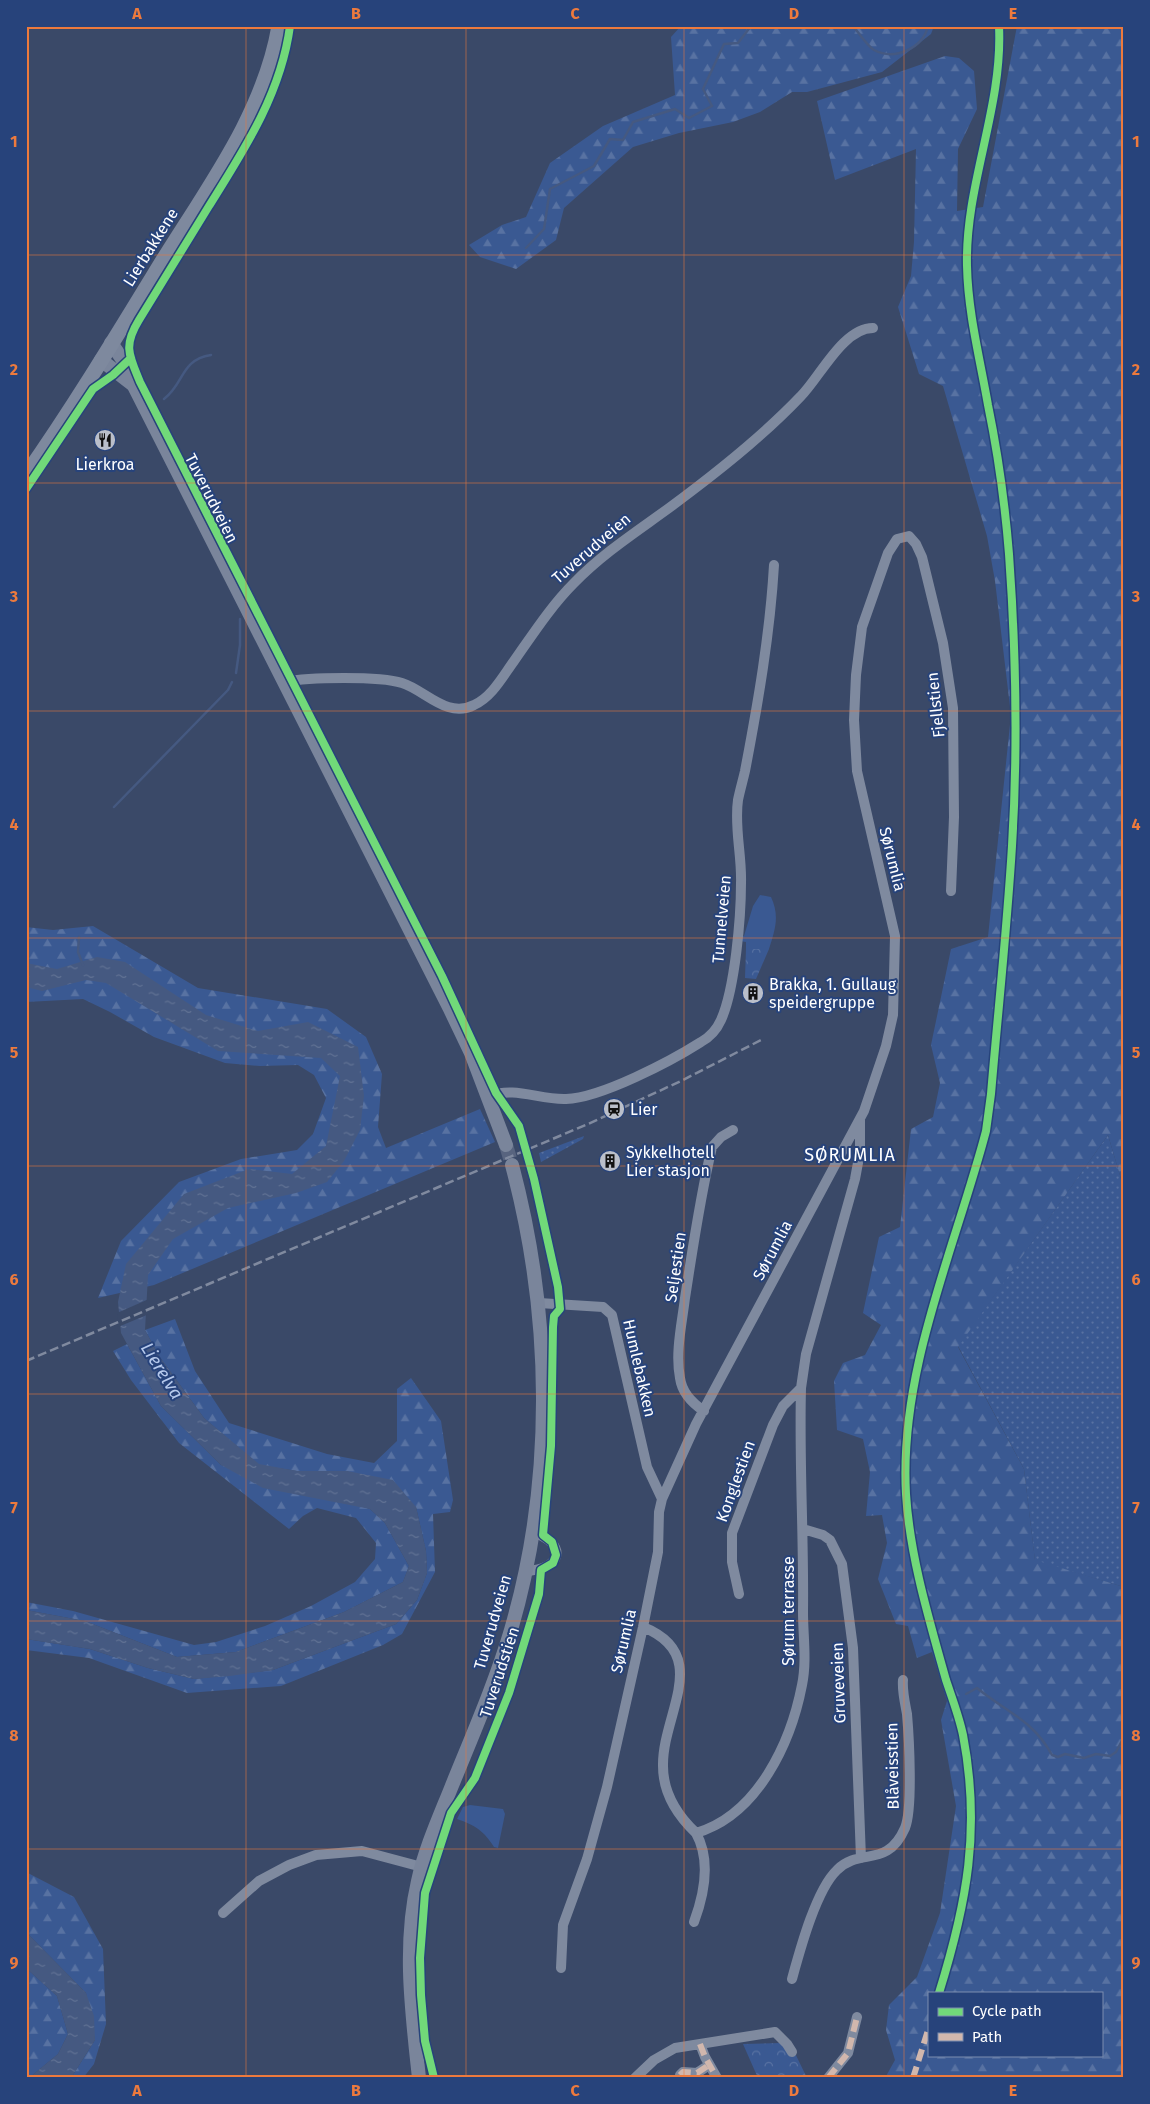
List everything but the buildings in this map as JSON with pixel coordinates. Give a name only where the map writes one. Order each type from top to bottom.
[{"type":"main road","name":"Lierbakkene","points":[[26,475],[112,343],[215,176],[248,118],[268,72],[279,26]]},
{"type":"main road","name":"Tuverudveien","points":[[112,343],[125,363],[133,384],[453,1014],[489,1096],[506,1145]]},
{"type":"main road","name":"Tuverudveien","points":[[101,360],[133,384]]},
{"type":"main road","name":"Tuverudveien","points":[[419,2078],[412,2004],[410,1949],[413,1909],[422,1867],[500,1662],[525,1571],[532,1532],[542,1430],[539,1303],[526,1218],[512,1165]]},
{"type":"street","name":"Tuverudveien","points":[[285,682],[384,679],[405,684],[436,702],[454,708],[473,706],[481,701],[498,684],[556,604],[576,581],[623,540],[696,488],[740,453],[802,396],[842,344],[862,331],[873,328]]},
{"type":"street","name":"Fjellstien","points":[[897,539],[909,536],[916,544],[922,557],[948,676],[954,721],[954,816],[951,891]]},
{"type":"street","name":"Sørumlia","points":[[561,1968],[563,1925],[587,1859],[607,1787],[643,1627],[658,1552],[662,1499],[704,1411],[860,1118],[884,1055],[892,1022],[896,956],[895,936],[857,772],[854,720],[859,647],[869,605],[888,553],[897,539]]},
{"type":"street","name":"Tunnelveien","points":[[489,1096],[504,1091],[514,1091],[568,1099],[600,1091],[645,1072],[702,1042],[714,1031],[721,1020],[729,991],[739,923],[741,882],[737,826],[738,799],[759,689],[769,623],[774,565]]},
{"type":"street","name":"Sørum terrasse","points":[[696,1833],[726,1818],[756,1790],[776,1760],[791,1726],[803,1683],[801,1388],[808,1346],[855,1179],[860,1152],[860,1118]]},
{"type":"street","name":"Seljestien","points":[[704,1411],[692,1402],[684,1390],[680,1379],[679,1351],[696,1225],[712,1147],[721,1137],[734,1130]]},
{"type":"street","name":"Humlebakken","points":[[539,1303],[603,1307],[612,1315],[647,1467],[662,1499]]},
{"type":"street","name":"Konglestien","points":[[739,1594],[732,1562],[732,1533],[759,1458],[777,1416],[801,1388]]},
{"type":"street","name":"Gruveveien","points":[[803,1529],[824,1535],[830,1540],[842,1564],[853,1648],[861,1858]]},
{"type":"street","points":[[525,1571],[546,1569],[553,1563],[556,1555],[555,1546],[550,1539],[532,1532]]},
{"type":"street","points":[[643,1627],[667,1640],[676,1652],[681,1667],[663,1768],[668,1792],[676,1810],[701,1841],[704,1866],[704,1893],[694,1922]]},
{"type":"street","name":"Blåveisstien","points":[[792,1979],[812,1917],[824,1888],[837,1870],[861,1858],[883,1854],[896,1842],[906,1826],[909,1810],[908,1745],[903,1680]]},
{"type":"street","points":[[223,1913],[259,1881],[289,1865],[316,1854],[362,1851],[422,1867]]},
{"type":"street","points":[[828,2078],[848,2053],[857,2016]]},
{"type":"street","points":[[635,2078],[660,2055],[682,2046],[775,2032],[792,2052]]},
{"type":"street","points":[[700,2044],[709,2065],[718,2078]]},
{"type":"street","points":[[680,2075],[683,2072],[697,2073],[709,2065]]},
{"type":"green space","points":[[681,26],[934,26],[931,34],[882,72],[807,92],[792,92],[760,112],[733,122],[679,133],[633,147],[564,208],[556,240],[516,269],[480,257],[469,245],[502,225],[526,217],[550,163],[603,126],[675,95],[671,37]]},
{"type":"green space","points":[[1017,26],[1124,26],[1124,1189],[1108,1135],[958,1347],[1024,1469],[1035,1560],[1124,1587],[1124,2078],[885,2078],[895,2060],[886,2030],[889,2005],[917,1977],[940,1913],[956,1806],[941,1720],[947,1701],[932,1652],[917,1658],[908,1626],[896,1624],[878,1579],[887,1543],[882,1515],[866,1516],[870,1472],[863,1439],[837,1430],[834,1381],[843,1363],[865,1355],[881,1325],[863,1313],[879,1237],[900,1227],[911,1129],[933,1117],[940,1083],[931,1045],[951,949],[988,937],[1011,715],[995,581],[987,536],[943,386],[919,374],[898,307],[911,276],[914,242],[916,149],[835,180],[817,101],[945,56],[959,58],[974,71],[977,109],[958,149],[957,211],[983,207]]},
{"type":"green space","points":[[760,895],[771,897],[774,904],[776,923],[773,936],[769,949],[746,949],[746,942],[740,941],[740,936],[744,936],[753,906]]},
{"type":"green space","points":[[93,926],[198,988],[327,1009],[366,1037],[382,1074],[378,1127],[386,1148],[480,1109],[495,1142],[154,1285],[98,1298],[121,1241],[179,1182],[241,1159],[297,1150],[313,1134],[326,1098],[314,1075],[298,1065],[260,1066],[225,1063],[154,1037],[83,999],[26,1002],[26,927],[53,930]]},
{"type":"green space","points":[[746,949],[769,949],[756,979],[745,978]]},
{"type":"green space","points":[[1108,1135],[1124,1189],[1124,1587],[1035,1561],[1024,1469],[958,1346]]},
{"type":"green space","points":[[584,1136],[583,1139],[541,1162],[539,1153]]},
{"type":"green space","points":[[175,1319],[195,1371],[229,1423],[327,1454],[374,1463],[397,1441],[397,1389],[411,1378],[441,1421],[453,1500],[450,1512],[433,1514],[435,1572],[402,1634],[383,1645],[281,1686],[187,1693],[89,1658],[26,1650],[26,1639],[90,1649],[148,1668],[194,1679],[273,1670],[396,1624],[417,1600],[427,1573],[426,1551],[416,1507],[347,1471],[297,1471],[259,1465],[204,1418],[159,1356],[145,1330]]},
{"type":"green space","points":[[127,1344],[161,1406],[221,1465],[370,1509],[385,1523],[409,1566],[403,1582],[344,1612],[236,1652],[177,1657],[85,1621],[26,1610],[26,1602],[73,1611],[194,1645],[216,1642],[265,1626],[311,1606],[355,1582],[375,1559],[376,1543],[356,1518],[317,1508],[303,1516],[289,1529],[179,1443],[131,1380],[113,1351]]},
{"type":"green space","points":[[470,1805],[503,1809],[505,1814],[498,1848],[494,1847],[478,1829],[457,1819],[463,1807]]},
{"type":"green space","points":[[26,1872],[74,1897],[103,1949],[106,2024],[94,2064],[83,2078],[71,2078],[95,2040],[86,1993],[26,1932]]},
{"type":"green space","points":[[26,1968],[57,1996],[68,2034],[58,2054],[29,2078],[26,2078]]},
{"type":"green space","points":[[781,2043],[791,2045],[807,2078],[758,2078],[743,2044]]},
{"type":"water","name":"Lierelva","points":[[97,957],[125,962],[206,1015],[258,1031],[308,1022],[358,1047],[364,1096],[360,1130],[344,1161],[327,1182],[296,1193],[228,1208],[173,1239],[148,1275],[145,1330],[159,1356],[204,1418],[259,1464],[297,1471],[347,1471],[393,1480],[416,1507],[426,1551],[427,1573],[417,1600],[396,1624],[273,1670],[194,1679],[148,1668],[90,1649],[26,1639],[26,1610],[85,1621],[177,1657],[236,1652],[344,1612],[403,1582],[409,1566],[385,1523],[370,1509],[263,1488],[221,1465],[161,1406],[121,1333],[118,1302],[126,1264],[184,1194],[249,1169],[292,1174],[326,1146],[340,1076],[321,1058],[218,1051],[106,983],[86,980],[42,991],[26,987],[26,963],[57,969]]},
{"type":"water","points":[[26,1932],[86,1993],[94,2016],[95,2040],[71,2078],[29,2078],[58,2054],[68,2034],[57,1996],[26,1968]]},
{"type":"pier","points":[[149,1299],[149,1314],[118,1327],[117,1313]]},
{"type":"waterway","points":[[526,248],[544,229],[550,189],[594,166],[610,139],[623,140],[633,122],[675,109],[689,118],[712,106],[703,89],[724,44],[738,43],[751,26]]},
{"type":"waterway","points":[[816,26],[817,28],[820,26]]},
{"type":"waterway","points":[[853,26],[871,48],[882,53],[891,54],[899,53],[914,46],[925,34],[928,26]]},
{"type":"waterway","points":[[164,399],[171,393],[188,367],[201,358],[211,355]]},
{"type":"waterway","points":[[236,673],[240,645],[240,619]]},
{"type":"waterway","points":[[114,807],[228,690],[232,682]]},
{"type":"waterway","points":[[79,937],[78,952],[83,965]]},
{"type":"waterway","points":[[966,1694],[977,1688],[1027,1724],[1052,1755],[1058,1757],[1065,1754],[1084,1758],[1096,1754],[1110,1756],[1116,1752],[1124,1737]]},
{"type":"tunnel","points":[[506,1145],[512,1165]]},
{"type":"railway","points":[[26,1361],[588,1124],[683,1080],[763,1039]]},
{"type":"marked path","points":[[828,2078],[848,2053],[857,2017]]},
{"type":"marked path","points":[[913,2078],[928,2030]]},
{"type":"marked path","points":[[700,2044],[717,2078]]},
{"type":"marked path","points":[[680,2075],[683,2072],[697,2073],[709,2065]]},
{"type":"cycle path","name":"Tuverudstien","points":[[290,26],[285,51],[270,98],[248,142],[139,320],[131,337],[129,351],[140,382],[442,976],[496,1093],[519,1126],[534,1179],[558,1287],[560,1309],[554,1316],[553,1327],[551,1446],[543,1535],[552,1542],[556,1555],[553,1563],[541,1570],[539,1594],[509,1693],[475,1778],[451,1813],[425,1893],[420,1958],[421,1995],[425,2041],[434,2078]]},
{"type":"cycle path","points":[[939,1992],[964,1897],[971,1834],[971,1802],[963,1735],[927,1611],[916,1564],[908,1518],[906,1448],[911,1402],[920,1356],[945,1265],[986,1131],[991,1094],[1012,846],[1015,700],[1009,554],[998,460],[972,319],[967,266],[972,205],[995,87],[999,56],[999,26]]},
{"type":"cycle path","points":[[26,489],[93,389],[113,375],[131,358]]},
{"type":"place","name":"Lierkroa","points":[[105,440]]},
{"type":"place","name":"Brakka, 1. Gullaug speidergruppe","points":[[753,993]]},
{"type":"place","name":"Lier","points":[[614,1109]]},
{"type":"place","name":"Sykkelhotell Lier stasjon","points":[[610,1161]]},
{"type":"district","name":"SØRUMLIA","points":[[850,1155]]}]
